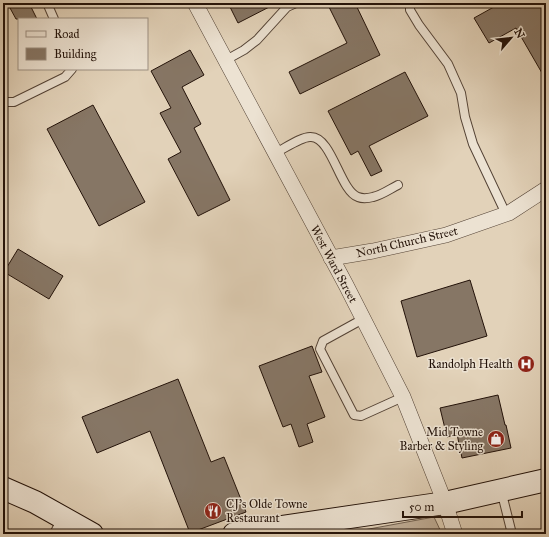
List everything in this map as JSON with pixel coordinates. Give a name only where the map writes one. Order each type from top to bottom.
[{"type":"street","name":"West Ward Street","points":[[196,3],[403,397],[445,502],[455,534]]},
{"type":"street","name":"North Church Street","points":[[331,258],[373,251],[446,235],[506,214],[546,189]]},
{"type":"street","points":[[234,534],[445,502],[546,480]]},
{"type":"street","points":[[3,488],[35,502],[58,526],[92,534]]},
{"type":"lane","points":[[47,3],[54,18]]},
{"type":"lane","points":[[226,60],[244,50],[257,40],[287,7],[296,3]]},
{"type":"lane","points":[[410,3],[410,10],[419,25],[448,64],[461,92],[465,117],[473,144],[506,214]]},
{"type":"lane","points":[[3,99],[6,102],[14,102],[65,77],[71,70]]},
{"type":"lane","points":[[275,153],[304,137],[312,136],[320,140],[327,148],[349,190],[357,197],[375,197],[398,185]]},
{"type":"lane","points":[[363,319],[323,341],[320,350],[354,415],[361,416],[403,397]]},
{"type":"lane","points":[[500,490],[512,534]]},
{"type":"shaded area","points":[[434,517],[442,534],[342,534]]},
{"type":"building","points":[[20,3],[29,3],[36,18],[16,19],[10,8]]},
{"type":"building","points":[[228,3],[277,3],[238,23]]},
{"type":"building","points":[[327,3],[355,3],[380,55],[300,94],[289,72],[347,43]]},
{"type":"building","points":[[501,3],[539,3],[546,15],[546,80],[516,28],[489,43],[474,18]]},
{"type":"building","points":[[190,50],[204,75],[182,87],[201,124],[194,128],[230,200],[198,216],[168,159],[181,152],[160,113],[171,108],[151,71]]},
{"type":"building","points":[[405,72],[428,116],[369,146],[382,171],[371,176],[358,151],[351,155],[328,111]]},
{"type":"building","points":[[93,105],[145,202],[99,226],[47,129]]},
{"type":"building","points":[[18,249],[63,276],[49,299],[4,272]]},
{"type":"building","points":[[470,280],[487,336],[417,357],[401,301]]},
{"type":"building","points":[[312,346],[322,372],[309,376],[325,417],[307,424],[313,442],[299,447],[291,424],[283,427],[259,366]]},
{"type":"building","points":[[178,379],[211,462],[224,457],[246,512],[190,533],[150,431],[97,453],[82,417]]},
{"type":"building","points":[[498,395],[511,448],[462,458],[457,434],[447,437],[440,408]]},
{"type":"place","name":"Randolph Health","points":[[526,364]]},
{"type":"place","name":"Mid Towne Barber & Styling","points":[[496,439]]},
{"type":"place","name":"CJ's Olde Towne Restaurant","points":[[213,511]]}]
